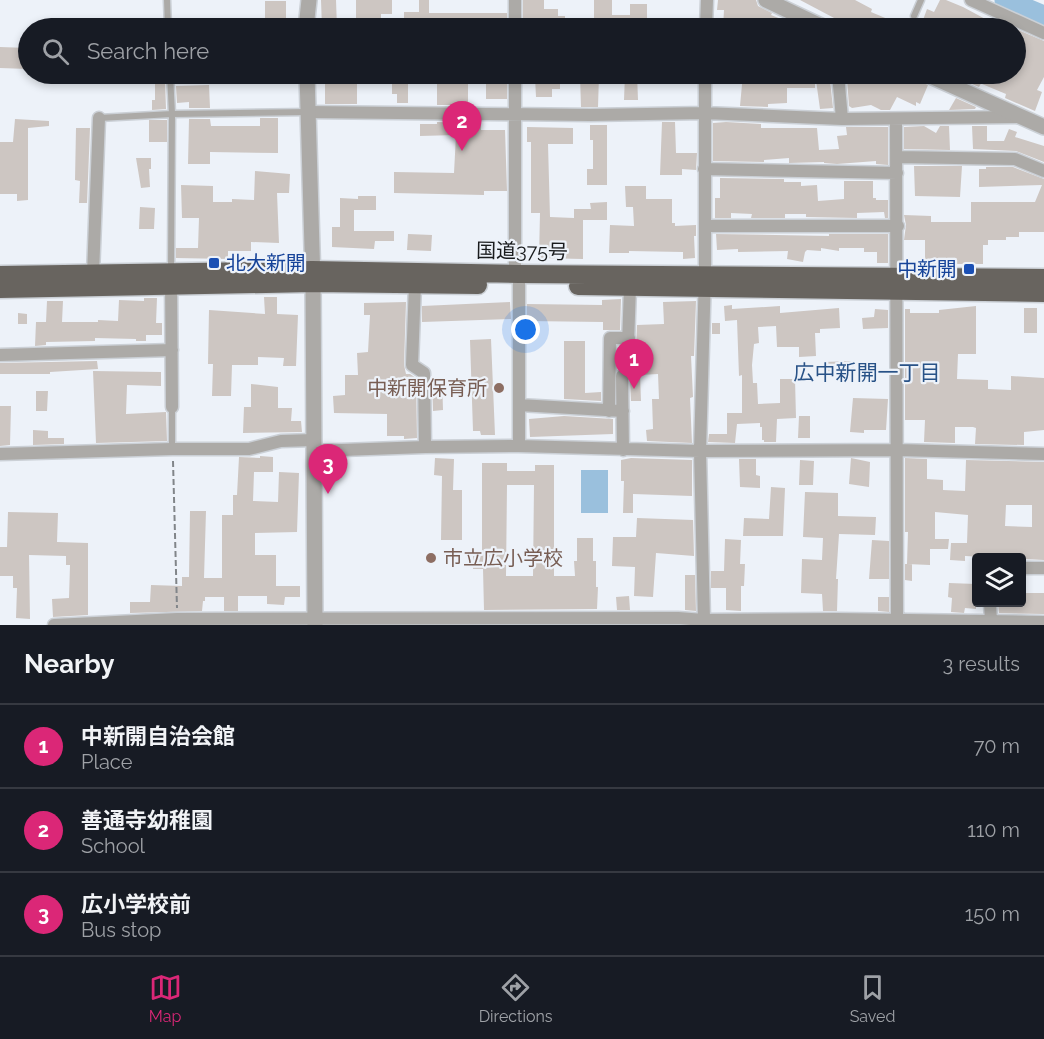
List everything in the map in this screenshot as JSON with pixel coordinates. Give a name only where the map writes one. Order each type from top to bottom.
[{"type":"highway","name":"国道375号","points":[[0,275],[93,274],[171,279]]},
{"type":"highway","name":"国道375号","points":[[312,276],[415,284],[517,277],[630,287],[704,281]]},
{"type":"highway","name":"国道375号","points":[[0,289],[171,279],[312,276],[898,284],[1044,293]]},
{"type":"highway","name":"国道375号","points":[[898,284],[1044,278]]},
{"type":"street","points":[[307,18],[309,0]]},
{"type":"street","points":[[515,0],[515,18]]},
{"type":"street","points":[[706,18],[707,0]]},
{"type":"street","points":[[766,0],[804,18]]},
{"type":"street","points":[[971,0],[1011,18]]},
{"type":"street","points":[[1026,25],[1044,33]]},
{"type":"street","points":[[308,84],[312,276],[315,622]]},
{"type":"street","points":[[515,84],[519,446]]},
{"type":"street","points":[[704,620],[700,451],[705,226],[705,84]]},
{"type":"street","points":[[839,84],[842,120]]},
{"type":"street","points":[[949,84],[1044,127]]},
{"type":"street","points":[[309,112],[515,115],[704,112],[842,120],[1023,117]]},
{"type":"street","points":[[93,274],[99,118]]},
{"type":"street","points":[[896,119],[897,622]]},
{"type":"street","points":[[897,157],[1015,159],[1044,171]]},
{"type":"street","points":[[704,169],[897,172]]},
{"type":"street","points":[[705,226],[898,226]]},
{"type":"street","points":[[171,279],[172,407]]},
{"type":"street","points":[[415,284],[412,365],[424,373],[425,447]]},
{"type":"street","points":[[623,450],[622,376],[627,373],[630,287]]},
{"type":"street","points":[[609,411],[610,338],[628,338]]},
{"type":"street","points":[[0,355],[172,350]]},
{"type":"street","points":[[519,405],[623,411]]},
{"type":"street","points":[[0,454],[249,449],[281,441],[314,446],[519,446],[700,451],[898,450],[1044,454]]},
{"type":"street","points":[[1026,568],[1044,568]]},
{"type":"street","points":[[990,607],[991,623]]},
{"type":"street","points":[[54,625],[177,622],[678,622],[704,620],[726,623],[1044,622]]},
{"type":"lane","points":[[167,0],[168,18]]},
{"type":"lane","points":[[914,16],[921,0]]},
{"type":"lane","points":[[170,84],[171,279]]},
{"type":"lane","points":[[99,118],[172,114],[309,112]]},
{"type":"lane","points":[[172,407],[172,449]]},
{"type":"path","points":[[172,449],[177,622]]},
{"type":"water","points":[[581,470],[608,470],[608,513],[581,513]]},
{"type":"building","points":[[321,0],[336,0],[337,18],[322,18]]},
{"type":"building","points":[[356,0],[392,0],[392,14],[381,14],[381,18],[356,18]]},
{"type":"building","points":[[419,0],[429,0],[429,13],[507,13],[507,18],[404,18],[404,12],[419,12]]},
{"type":"building","points":[[523,0],[544,0],[544,9],[558,9],[558,16],[565,16],[565,18],[523,18]]},
{"type":"building","points":[[594,0],[612,0],[612,15],[630,15],[630,4],[647,4],[647,18],[594,18]]},
{"type":"building","points":[[718,0],[756,0],[758,6],[778,18],[724,18],[724,10],[717,10]]},
{"type":"building","points":[[800,0],[855,0],[872,9],[871,12],[885,18],[834,18]]},
{"type":"building","points":[[940,0],[946,0],[983,18],[924,18],[927,9],[934,12]]},
{"type":"building","points":[[265,1],[286,1],[286,18],[265,18]]},
{"type":"building","points":[[1026,33],[1044,41],[1044,77],[1037,90],[1042,92],[1035,111],[1005,98],[1006,94],[982,84],[1026,84]]},
{"type":"building","points":[[0,47],[18,48],[18,69],[0,68]]},
{"type":"building","points":[[155,84],[165,84],[166,109],[152,110],[152,100],[155,100]]},
{"type":"building","points":[[325,84],[357,84],[357,104],[325,104]]},
{"type":"building","points":[[392,84],[408,84],[408,103],[397,103],[397,94],[392,94]]},
{"type":"building","points":[[437,84],[468,84],[468,105],[437,105]]},
{"type":"building","points":[[486,84],[507,84],[507,99],[486,99]]},
{"type":"building","points":[[535,84],[560,84],[560,89],[552,89],[552,97],[536,97]]},
{"type":"building","points":[[580,84],[599,84],[598,107],[581,107]]},
{"type":"building","points":[[625,84],[637,84],[638,100],[624,100]]},
{"type":"building","points":[[742,84],[815,84],[815,88],[787,88],[787,103],[768,104],[768,107],[740,106]]},
{"type":"building","points":[[817,84],[830,84],[833,108],[820,109]]},
{"type":"building","points":[[847,84],[928,85],[920,104],[916,102],[916,106],[897,97],[890,110],[881,110],[871,105],[852,108],[849,106]]},
{"type":"building","points":[[209,85],[210,108],[189,108],[189,102],[177,103],[176,86]]},
{"type":"building","points":[[956,98],[976,107],[975,109],[949,110]]},
{"type":"building","points":[[260,118],[278,118],[278,153],[210,152],[210,164],[188,164],[189,119],[210,119],[211,126],[260,126]]},
{"type":"building","points":[[15,119],[49,121],[49,126],[28,128],[28,200],[17,201],[17,194],[0,194],[0,142],[13,142]]},
{"type":"building","points":[[149,120],[167,120],[167,142],[149,142]]},
{"type":"building","points":[[437,122],[481,123],[481,130],[505,130],[507,191],[484,191],[484,195],[394,193],[394,172],[454,173],[456,135],[420,136],[420,124],[437,124]]},
{"type":"building","points":[[662,122],[675,122],[676,153],[697,153],[696,170],[682,169],[682,175],[660,175]]},
{"type":"building","points":[[713,123],[761,124],[761,128],[817,128],[819,150],[839,149],[837,136],[847,135],[846,127],[888,127],[888,165],[876,164],[876,161],[837,164],[789,163],[789,158],[764,160],[764,162],[713,161]]},
{"type":"building","points":[[590,125],[607,125],[607,185],[587,185],[587,169],[593,169],[593,140],[590,140]]},
{"type":"building","points":[[924,126],[936,133],[940,126],[949,126],[950,150],[904,149],[904,127]]},
{"type":"building","points":[[972,126],[987,126],[987,141],[1004,141],[1009,129],[1017,132],[1015,137],[1044,146],[1044,162],[1016,151],[973,149]]},
{"type":"building","points":[[527,127],[573,128],[573,144],[548,144],[550,217],[574,218],[574,209],[591,209],[590,203],[607,202],[607,220],[583,220],[583,259],[539,258],[540,213],[531,213],[531,142],[527,142]]},
{"type":"building","points":[[76,128],[90,128],[87,203],[79,203],[80,181],[75,180]]},
{"type":"building","points":[[136,158],[151,158],[150,187],[141,188]]},
{"type":"building","points":[[914,166],[962,166],[960,197],[915,196]]},
{"type":"building","points":[[986,167],[1013,167],[1044,179],[1044,232],[1019,232],[1019,237],[988,240],[988,245],[983,245],[983,264],[925,264],[925,240],[904,240],[906,225],[904,215],[931,216],[931,222],[971,222],[971,202],[1035,202],[1042,185],[979,187],[979,169],[986,169]]},
{"type":"building","points":[[255,171],[290,174],[289,193],[277,193],[279,243],[251,242],[251,251],[228,251],[228,259],[176,258],[176,248],[198,248],[199,218],[182,218],[181,185],[213,186],[213,202],[232,202],[232,199],[254,200]]},
{"type":"building","points":[[720,178],[784,179],[784,182],[801,182],[801,186],[817,185],[818,201],[844,199],[844,181],[873,181],[873,198],[888,200],[888,218],[885,218],[884,212],[857,213],[857,218],[806,217],[806,214],[785,214],[785,218],[751,218],[752,214],[731,213],[731,218],[715,218],[715,198],[720,198]]},
{"type":"building","points":[[625,186],[646,186],[646,199],[672,199],[672,223],[675,223],[675,226],[696,225],[695,258],[683,259],[683,252],[609,253],[610,225],[634,226],[633,207],[626,207]]},
{"type":"building","points":[[358,196],[376,196],[376,210],[354,210],[354,231],[394,231],[394,241],[375,241],[374,249],[332,247],[332,227],[340,227],[340,198],[358,199]]},
{"type":"building","points":[[140,207],[155,208],[154,229],[139,229]]},
{"type":"building","points":[[408,234],[432,235],[431,251],[407,250]]},
{"type":"building","points":[[716,234],[829,236],[829,234],[888,234],[888,263],[877,263],[877,252],[864,252],[864,248],[839,248],[839,251],[821,248],[821,251],[807,250],[803,262],[787,259],[788,251],[717,250]]},
{"type":"building","points":[[264,297],[277,297],[277,314],[298,315],[296,366],[283,366],[284,358],[258,357],[258,365],[232,365],[231,396],[212,396],[213,364],[208,364],[209,310],[265,314]]},
{"type":"building","points":[[144,298],[157,298],[156,323],[162,323],[162,335],[146,335],[146,341],[95,338],[95,341],[46,342],[46,345],[35,346],[36,322],[46,322],[47,301],[63,301],[62,322],[98,322],[98,320],[118,321],[119,300],[144,301]]},
{"type":"building","points":[[621,299],[620,330],[603,330],[603,322],[527,321],[527,304],[602,305],[602,300]]},
{"type":"building","points":[[696,301],[694,356],[691,356],[692,443],[647,441],[646,430],[653,429],[652,399],[659,399],[658,374],[640,375],[641,401],[631,401],[630,381],[635,373],[637,325],[664,324],[663,302]]},
{"type":"building","points":[[406,302],[404,365],[406,374],[416,378],[417,438],[404,439],[404,436],[387,436],[387,414],[334,413],[333,396],[345,395],[345,375],[358,375],[357,353],[368,352],[370,315],[364,315],[364,303]]},
{"type":"building","points":[[510,302],[511,319],[422,322],[422,306]]},
{"type":"building","points":[[732,305],[732,309],[780,306],[780,313],[839,308],[840,328],[820,329],[820,333],[815,333],[816,356],[799,357],[799,347],[777,347],[776,326],[758,327],[759,343],[754,344],[752,365],[753,383],[757,383],[758,404],[780,403],[780,379],[795,379],[796,418],[777,419],[776,442],[762,440],[760,423],[737,424],[735,443],[708,442],[709,434],[727,434],[727,413],[742,413],[742,375],[739,376],[737,320],[725,321],[724,306]]},
{"type":"building","points":[[976,306],[976,354],[958,354],[957,379],[988,380],[988,389],[1011,390],[1011,376],[1044,378],[1044,430],[1024,432],[1024,445],[975,444],[976,428],[973,427],[955,427],[955,443],[924,442],[925,420],[905,420],[905,309],[910,309],[910,313],[939,313],[939,310]]},
{"type":"building","points":[[1024,308],[1037,308],[1037,333],[1024,333]]},
{"type":"building","points":[[875,309],[888,310],[888,328],[863,329],[862,318],[874,317]]},
{"type":"building","points":[[18,313],[27,314],[27,324],[18,324]]},
{"type":"building","points":[[712,323],[720,323],[720,334],[712,334]]},
{"type":"building","points":[[491,339],[495,435],[481,435],[480,431],[473,431],[470,340]]},
{"type":"building","points":[[564,341],[585,341],[585,393],[601,392],[601,401],[564,399]]},
{"type":"building","points":[[97,361],[98,369],[50,372],[50,374],[0,374],[0,363]]},
{"type":"building","points":[[853,361],[854,377],[836,378],[835,373],[825,373],[824,362]]},
{"type":"building","points":[[93,371],[161,372],[161,386],[127,385],[126,414],[166,412],[167,441],[96,443]]},
{"type":"building","points":[[432,377],[442,377],[443,410],[433,411]]},
{"type":"building","points":[[251,384],[278,387],[278,408],[292,408],[291,421],[301,421],[302,432],[243,433],[244,407],[251,407]]},
{"type":"building","points":[[36,391],[48,391],[47,411],[36,411]]},
{"type":"building","points":[[853,398],[888,399],[886,430],[850,432]]},
{"type":"building","points":[[0,406],[11,406],[10,445],[0,446]]},
{"type":"building","points":[[564,416],[613,419],[613,434],[530,437],[529,419]]},
{"type":"building","points":[[799,416],[810,416],[810,438],[798,438]]},
{"type":"building","points":[[33,430],[48,431],[48,438],[64,438],[64,444],[33,445]]},
{"type":"building","points":[[260,456],[273,457],[273,472],[254,472],[253,501],[278,502],[279,472],[299,473],[297,532],[255,533],[255,555],[276,555],[276,586],[300,586],[300,597],[285,597],[284,605],[267,604],[267,596],[238,596],[238,611],[224,611],[224,597],[205,597],[202,611],[130,613],[130,602],[150,602],[151,585],[182,586],[182,577],[189,577],[190,511],[206,511],[204,578],[222,578],[222,515],[233,515],[233,495],[237,495],[239,457],[260,458]]},
{"type":"building","points":[[435,458],[454,459],[453,490],[462,490],[462,540],[441,540],[442,476],[434,475]]},
{"type":"building","points":[[631,458],[692,460],[692,496],[633,494],[633,513],[623,513],[624,481],[621,481],[621,460]]},
{"type":"building","points":[[851,458],[870,462],[869,487],[849,484]]},
{"type":"building","points":[[905,458],[927,459],[927,479],[943,480],[943,490],[965,491],[966,460],[1044,462],[1044,560],[1026,559],[1026,553],[972,553],[972,556],[965,556],[965,561],[950,560],[951,543],[967,543],[968,515],[935,512],[935,539],[949,539],[948,549],[930,549],[930,565],[907,564],[908,532],[905,532]],"holes":[[[1006,505],[1032,505],[1032,527],[1005,526]]]},
{"type":"building","points":[[739,459],[756,459],[756,475],[760,476],[760,488],[740,487]]},
{"type":"building","points":[[800,460],[814,461],[813,485],[799,485]]},
{"type":"building","points":[[482,463],[507,463],[507,471],[535,471],[535,465],[554,465],[554,576],[575,576],[577,538],[593,538],[593,561],[596,561],[596,587],[598,587],[597,609],[484,610],[483,569],[473,569],[473,550],[482,550]],"holes":[[[507,485],[534,485],[533,576],[506,576]]]},
{"type":"building","points":[[771,487],[785,488],[783,536],[743,536],[744,518],[769,519]]},
{"type":"building","points":[[805,492],[838,493],[838,516],[876,517],[875,535],[839,534],[836,579],[838,579],[837,611],[823,611],[822,594],[801,593],[802,559],[822,560],[823,538],[803,537]]},
{"type":"building","points":[[8,512],[58,513],[57,542],[88,543],[88,615],[53,617],[52,599],[69,598],[70,565],[66,565],[66,556],[29,555],[30,619],[16,618],[17,588],[13,588],[13,576],[0,576],[0,547],[7,547]]},
{"type":"building","points":[[637,518],[693,520],[694,556],[656,553],[653,597],[634,596],[635,567],[612,566],[613,537],[636,537]]},
{"type":"building","points":[[725,539],[741,540],[740,564],[745,564],[744,586],[741,586],[741,611],[726,610],[726,588],[711,588],[711,571],[724,571]]},
{"type":"building","points":[[872,540],[889,541],[889,579],[869,579]]},
{"type":"building","points":[[905,564],[912,564],[912,581],[905,580]]},
{"type":"building","points":[[685,575],[695,575],[696,611],[685,610]]},
{"type":"building","points":[[949,583],[972,584],[972,607],[976,609],[965,608],[964,613],[951,612],[952,598],[948,597]]},
{"type":"building","points":[[1026,593],[1044,593],[1044,614],[999,613],[998,607],[1026,607]]},
{"type":"building","points":[[629,596],[630,610],[617,610],[616,597]]},
{"type":"building","points":[[878,597],[889,597],[889,612],[878,611]]},
{"type":"waterway","points":[[1005,0],[1044,16]]},
{"type":"place","name":"善通寺幼稚園","points":[[462,151]]},
{"type":"place","name":"北大新開","points":[[214,263]]},
{"type":"place","name":"中新開","points":[[969,269]]},
{"type":"place","name":"中新開保育所","points":[[499,388]]},
{"type":"place","name":"中新開自治会館","points":[[634,389]]},
{"type":"place","name":"広小学校前","points":[[328,494]]},
{"type":"place","name":"市立広小学校","points":[[431,558]]},
{"type":"district","name":"広中新開一丁目","points":[[867,373]]}]
